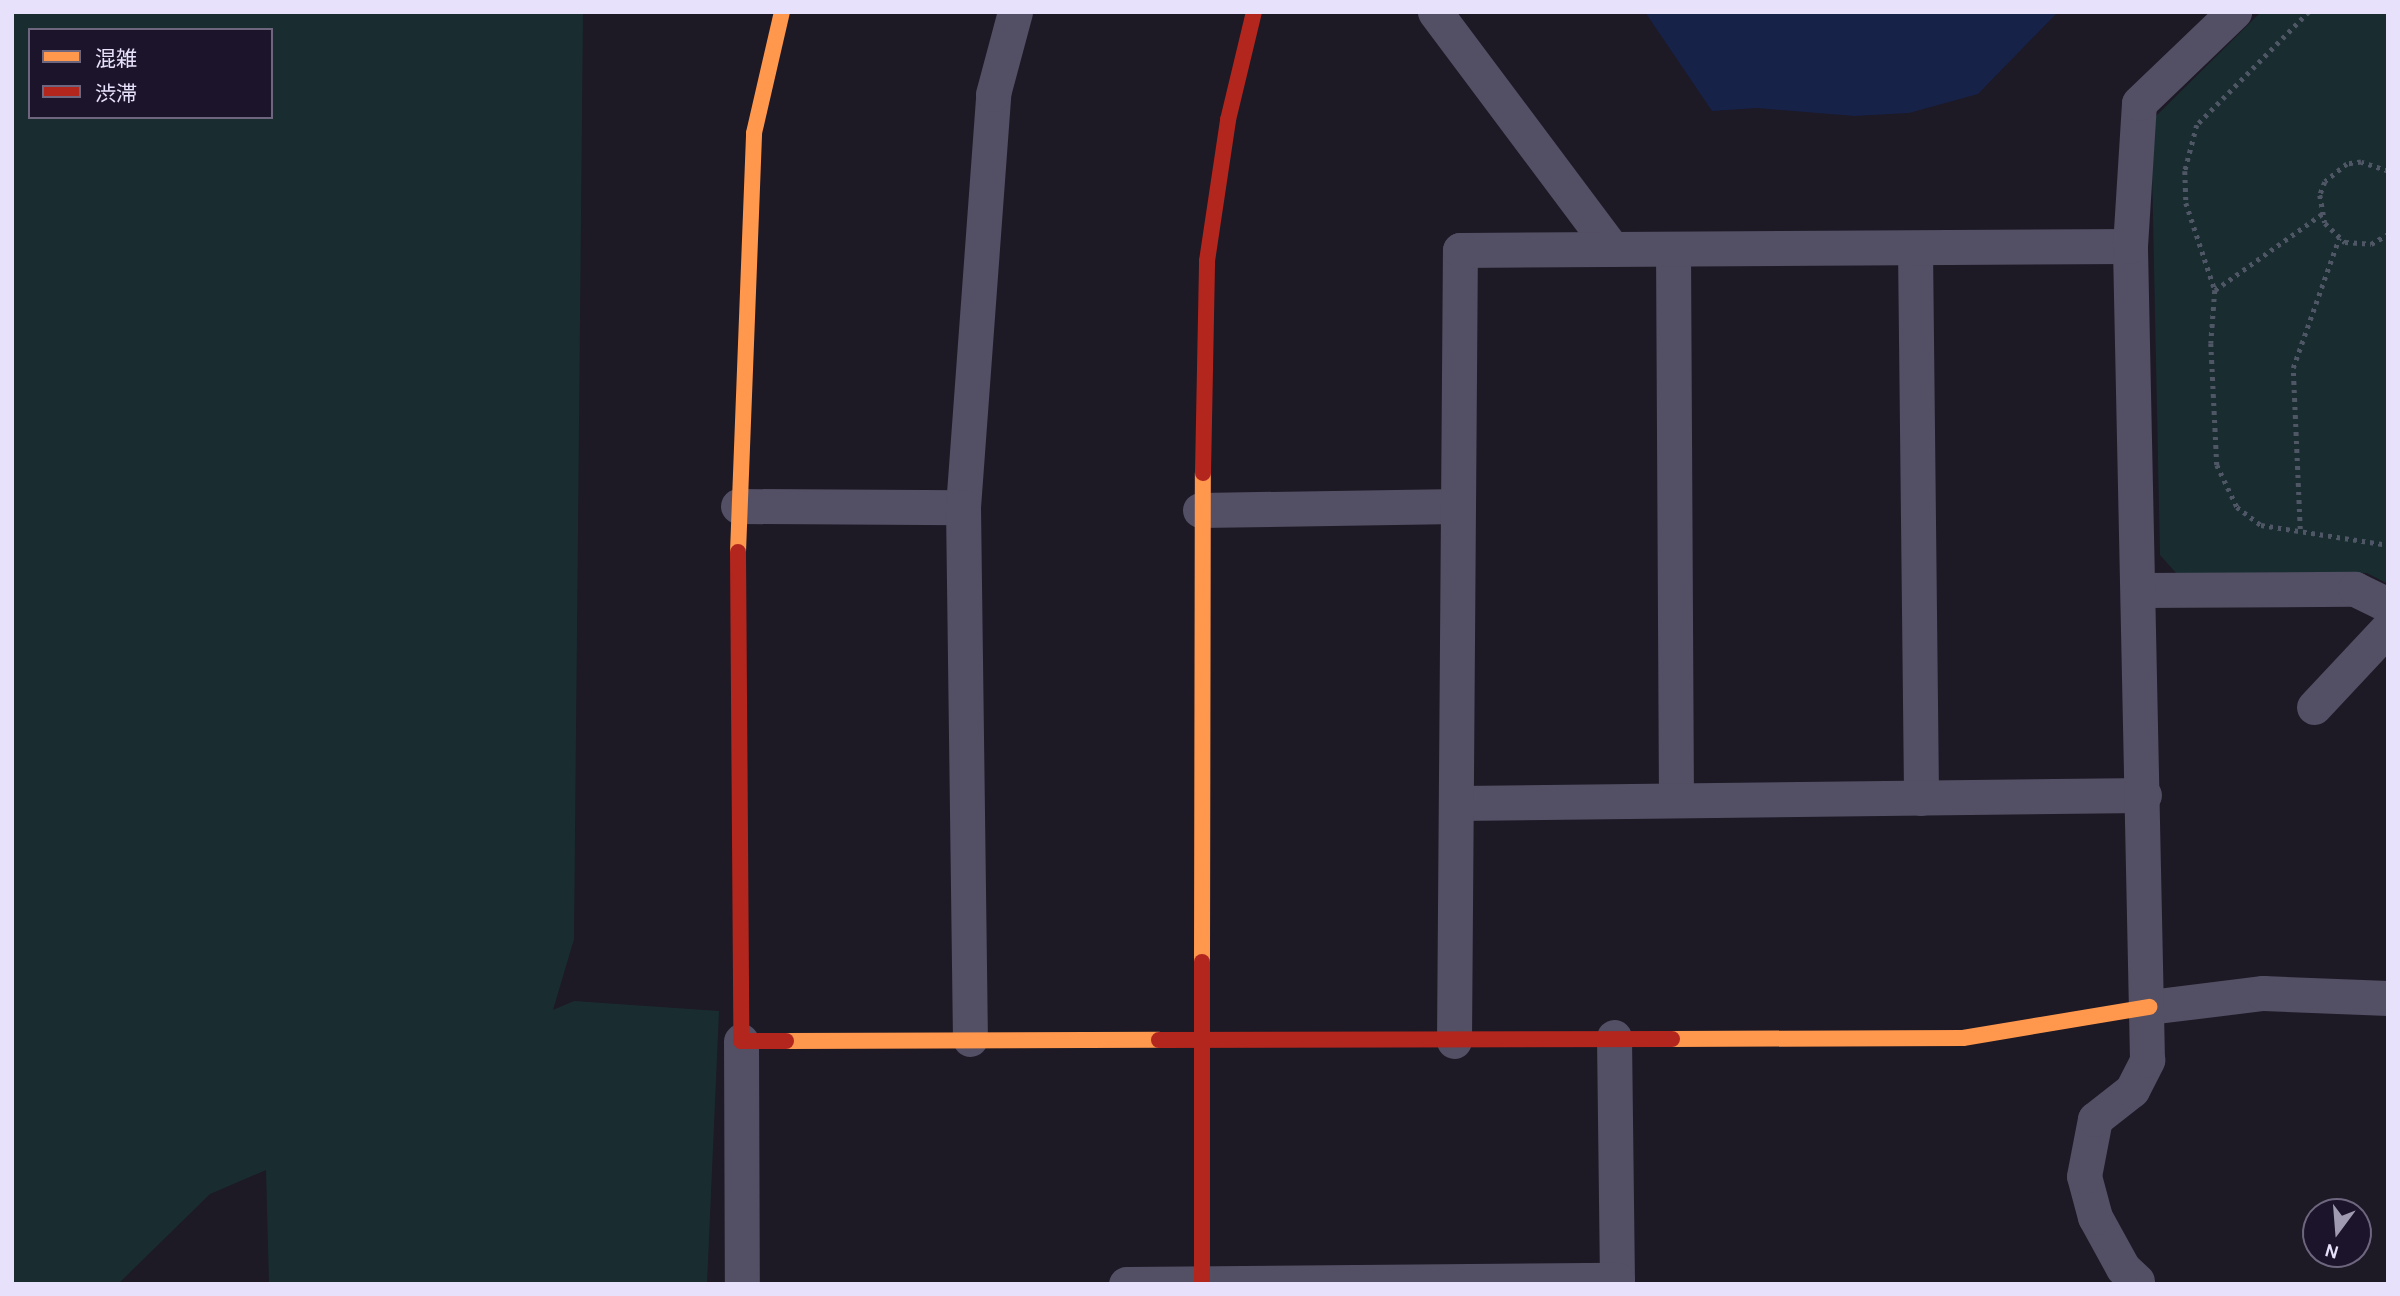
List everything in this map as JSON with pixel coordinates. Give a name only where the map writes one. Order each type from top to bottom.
[{"type":"street","points":[[742,1284],[738,506],[754,133],[782,12]]},
{"type":"street","points":[[970,1039],[963,507],[993,94],[1015,12]]},
{"type":"street","points":[[1202,1283],[1200,510],[1207,261],[1228,120],[1254,12]]},
{"type":"street","points":[[1435,12],[1612,249]]},
{"type":"street","points":[[2137,1281],[2123,1268],[2095,1216],[2084,1175],[2095,1119],[2132,1090],[2147,1060],[2149,1007],[2130,246],[2139,103],[2234,12]]},
{"type":"street","points":[[1454,1041],[1459,803],[1460,250],[2130,246]]},
{"type":"street","points":[[1914,247],[1921,797]]},
{"type":"street","points":[[1673,248],[1676,800]]},
{"type":"street","points":[[738,506],[963,507]]},
{"type":"street","points":[[1200,510],[1458,506]]},
{"type":"street","points":[[2139,590],[2355,589],[2388,605]]},
{"type":"street","points":[[2314,707],[2388,628]]},
{"type":"street","points":[[1459,803],[2144,795]]},
{"type":"street","points":[[741,1041],[1200,1037],[1454,1041],[1614,1037],[1963,1038],[2149,1007],[2263,993],[2388,998]]},
{"type":"street","points":[[1126,1284],[1617,1282],[1614,1037]]},
{"type":"path","points":[[2309,12],[2197,125],[2185,171],[2186,203],[2215,290],[2211,343],[2217,465],[2237,507],[2261,525],[2300,529],[2388,545]]},
{"type":"path","points":[[2388,171],[2361,162],[2335,171],[2320,195],[2322,215],[2339,238],[2358,245],[2388,234]]},
{"type":"path","points":[[2215,290],[2322,215]]},
{"type":"path","points":[[2300,529],[2293,368],[2339,238]]},
{"type":"green space","points":[[12,12],[583,12],[574,939],[553,1010],[574,1001],[719,1011],[707,1284],[269,1284],[266,1170],[210,1194],[118,1284],[12,1284]]},
{"type":"green space","points":[[2261,12],[2388,12],[2388,584],[2367,573],[2177,574],[2160,555],[2151,121]]},
{"type":"water","points":[[1645,12],[2058,12],[1978,94],[1909,113],[1854,116],[1757,108],[1712,111]]},
{"type":"traffic: slow","points":[[738,552],[754,133],[782,12]]},
{"type":"traffic: slow","points":[[1202,962],[1203,473]]},
{"type":"traffic: slow","points":[[1672,1039],[1963,1038],[2149,1007]]},
{"type":"traffic: slow","points":[[786,1041],[1159,1040]]},
{"type":"traffic: jam","points":[[1203,473],[1207,261],[1228,120],[1254,12]]},
{"type":"traffic: jam","points":[[738,552],[741,1041],[786,1041]]},
{"type":"traffic: jam","points":[[1202,962],[1202,1284]]},
{"type":"traffic: jam","points":[[1159,1040],[1672,1039]]}]
